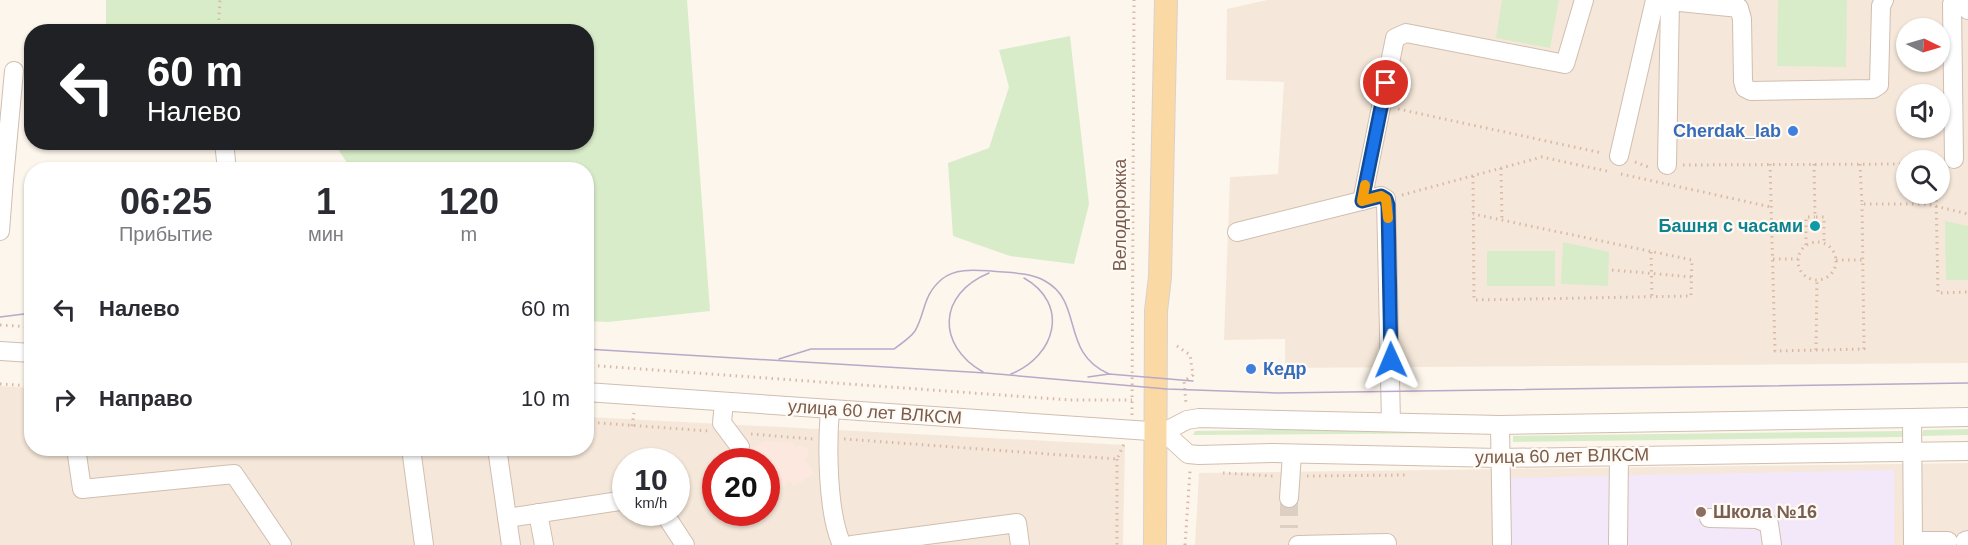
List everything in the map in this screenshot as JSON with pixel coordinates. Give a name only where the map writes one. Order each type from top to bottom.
[{"type":"main road","points":[[1155,545],[1166,0]]},
{"type":"street","points":[[1362,201],[1395,38],[1406,33],[1565,64],[1584,0]]},
{"type":"street","points":[[1663,0],[1739,8],[1742,19],[1743,81],[1745,88],[1751,91],[1873,89],[1879,85],[1881,6],[1884,0]]},
{"type":"street","points":[[1619,156],[1663,0]]},
{"type":"street","points":[[1663,0],[1663,168]]},
{"type":"street","points":[[1954,159],[1952,4],[1955,0]]},
{"type":"street","points":[[1966,0],[1968,10]]},
{"type":"street","points":[[0,231],[2,178],[14,71]]},
{"type":"street","points":[[1237,232],[1381,196],[1386,199],[1391,422]]},
{"type":"street","points":[[0,351],[24,352]]},
{"type":"street","name":"улица 60 лет ВЛКСМ","points":[[594,393],[1159,432],[1187,420],[1199,418],[1500,425],[1968,417]]},
{"type":"street","points":[[724,402],[722,423],[740,447]]},
{"type":"street","points":[[830,409],[828,440],[834,529],[842,545]]},
{"type":"street","points":[[1911,418],[1913,543],[1960,541]]},
{"type":"street","points":[[1500,425],[1502,545]]},
{"type":"street","name":"улица 60 лет ВЛКСМ","points":[[1159,432],[1188,454],[1499,458],[1968,451]]},
{"type":"street","points":[[1289,498],[1292,454]]},
{"type":"street","points":[[77,456],[82,489],[234,474],[282,545]]},
{"type":"street","points":[[412,456],[424,545]]},
{"type":"street","points":[[498,456],[511,545]]},
{"type":"street","points":[[1618,545],[1619,456]]},
{"type":"street","points":[[507,518],[612,502]]},
{"type":"street","points":[[538,513],[544,545]]},
{"type":"street","points":[[1709,518],[1757,519],[1769,524],[1772,545]]},
{"type":"street","points":[[852,545],[1017,524],[1020,545]]},
{"type":"street","points":[[673,526],[685,545]]},
{"type":"street","points":[[1295,539],[1387,543]]},
{"type":"path","points":[[218,24],[220,0]]},
{"type":"path","name":"Велодорожка","points":[[1131,430],[1134,0]]},
{"type":"path","points":[[1381,105],[1619,156],[1663,168],[1770,164],[1896,164]]},
{"type":"path","points":[[1386,199],[1542,157],[1771,207]]},
{"type":"path","points":[[1770,164],[1775,351],[1864,349],[1860,164]]},
{"type":"path","points":[[1814,164],[1815,217]]},
{"type":"path","points":[[1502,168],[1502,220]]},
{"type":"path","points":[[1473,176],[1473,214],[1474,300],[1691,296],[1692,260],[1473,214]]},
{"type":"path","points":[[1862,204],[1927,204],[1968,214]]},
{"type":"path","points":[[1937,204],[1938,292],[1968,292]]},
{"type":"path","points":[[1806,246],[1814,242],[1824,243],[1832,248],[1836,260],[1828,276],[1817,280],[1801,271],[1798,259],[1806,246],[1806,217],[1824,216],[1824,243]]},
{"type":"path","points":[[1651,252],[1652,297]]},
{"type":"path","points":[[1773,259],[1798,259]]},
{"type":"path","points":[[1836,260],[1863,260]]},
{"type":"path","points":[[1612,270],[1692,277]]},
{"type":"path","points":[[1816,350],[1817,280]]},
{"type":"path","points":[[0,325],[24,326]]},
{"type":"path","points":[[594,366],[1070,400],[1132,400]]},
{"type":"path","points":[[0,384],[24,386]]},
{"type":"path","points":[[594,423],[1117,459]]},
{"type":"path","points":[[1117,545],[1117,459],[1131,430]]},
{"type":"shaded area","points":[[1267,0],[1968,0],[1968,363],[1285,368],[1285,339],[1224,340],[1230,177],[1278,174],[1284,82],[1226,80],[1227,9]]},
{"type":"shaded area","points":[[0,386],[24,388],[24,456],[594,456],[594,417],[1125,445],[1123,545],[0,545]]},
{"type":"shaded area","points":[[764,441],[793,443],[796,448],[800,446],[807,448],[809,453],[805,460],[814,473],[794,486],[790,481],[780,488],[780,448],[754,448]]},
{"type":"shaded area","points":[[1968,463],[1968,545],[1195,545],[1199,473]]},
{"type":"shaded area","name":"Школа №16","points":[[1894,470],[1894,545],[1509,545],[1509,478]]},
{"type":"green space","points":[[106,0],[687,0],[710,311],[608,322],[594,321],[594,162],[346,162],[339,150],[594,150],[594,24],[106,24]]},
{"type":"green space","points":[[1502,0],[1559,0],[1550,48],[1496,38]]},
{"type":"green space","points":[[1778,0],[1847,0],[1846,67],[1777,66]]},
{"type":"green space","points":[[1070,36],[1089,204],[1074,264],[1010,256],[953,236],[948,163],[989,148],[1009,87],[999,50]]},
{"type":"green space","points":[[1945,221],[1968,226],[1968,280],[1946,280]]},
{"type":"green space","points":[[1563,242],[1609,252],[1608,286],[1561,284]]},
{"type":"green space","points":[[1487,251],[1555,251],[1555,286],[1487,286]]},
{"type":"green space","points":[[1489,427],[1489,433],[1193,435],[1195,431]]},
{"type":"green space","points":[[1968,429],[1968,435],[1922,436],[1923,430]]},
{"type":"green space","points":[[1903,431],[1903,437],[1513,442],[1513,436]]},
{"type":"tunnel","points":[[1289,498],[1289,528]]},
{"type":"tram line","points":[[779,359],[811,349],[894,349],[915,331],[931,292],[942,279],[959,271],[978,270],[1032,276],[1045,281],[1057,290],[1065,301],[1084,354],[1094,365],[1109,374]]},
{"type":"tram line","points":[[983,372],[968,361],[957,348],[951,334],[949,320],[952,306],[960,294],[972,282],[989,273]]},
{"type":"tram line","points":[[1011,374],[1026,366],[1038,355],[1047,343],[1052,329],[1052,315],[1048,301],[1024,278]]},
{"type":"tram line","points":[[0,317],[24,314]]},
{"type":"tram line","points":[[594,349],[986,373],[1167,389],[1276,393],[1968,383]]},
{"type":"tram line","points":[[1088,377],[1109,374],[1193,381]]},
{"type":"slow traffic","points":[[1365,185],[1362,201],[1381,196],[1386,199],[1388,218]]},
{"type":"place","name":"Cherdak_lab","points":[[1793,131]]},
{"type":"place","name":"Башня с часами","points":[[1815,226]]},
{"type":"place","name":"Кедр","points":[[1251,369]]},
{"type":"place","name":"Школа №16","points":[[1701,512]]},
{"type":"route","points":[[1386,83],[1362,201],[1381,196],[1386,199],[1388,205],[1391,360]]}]
